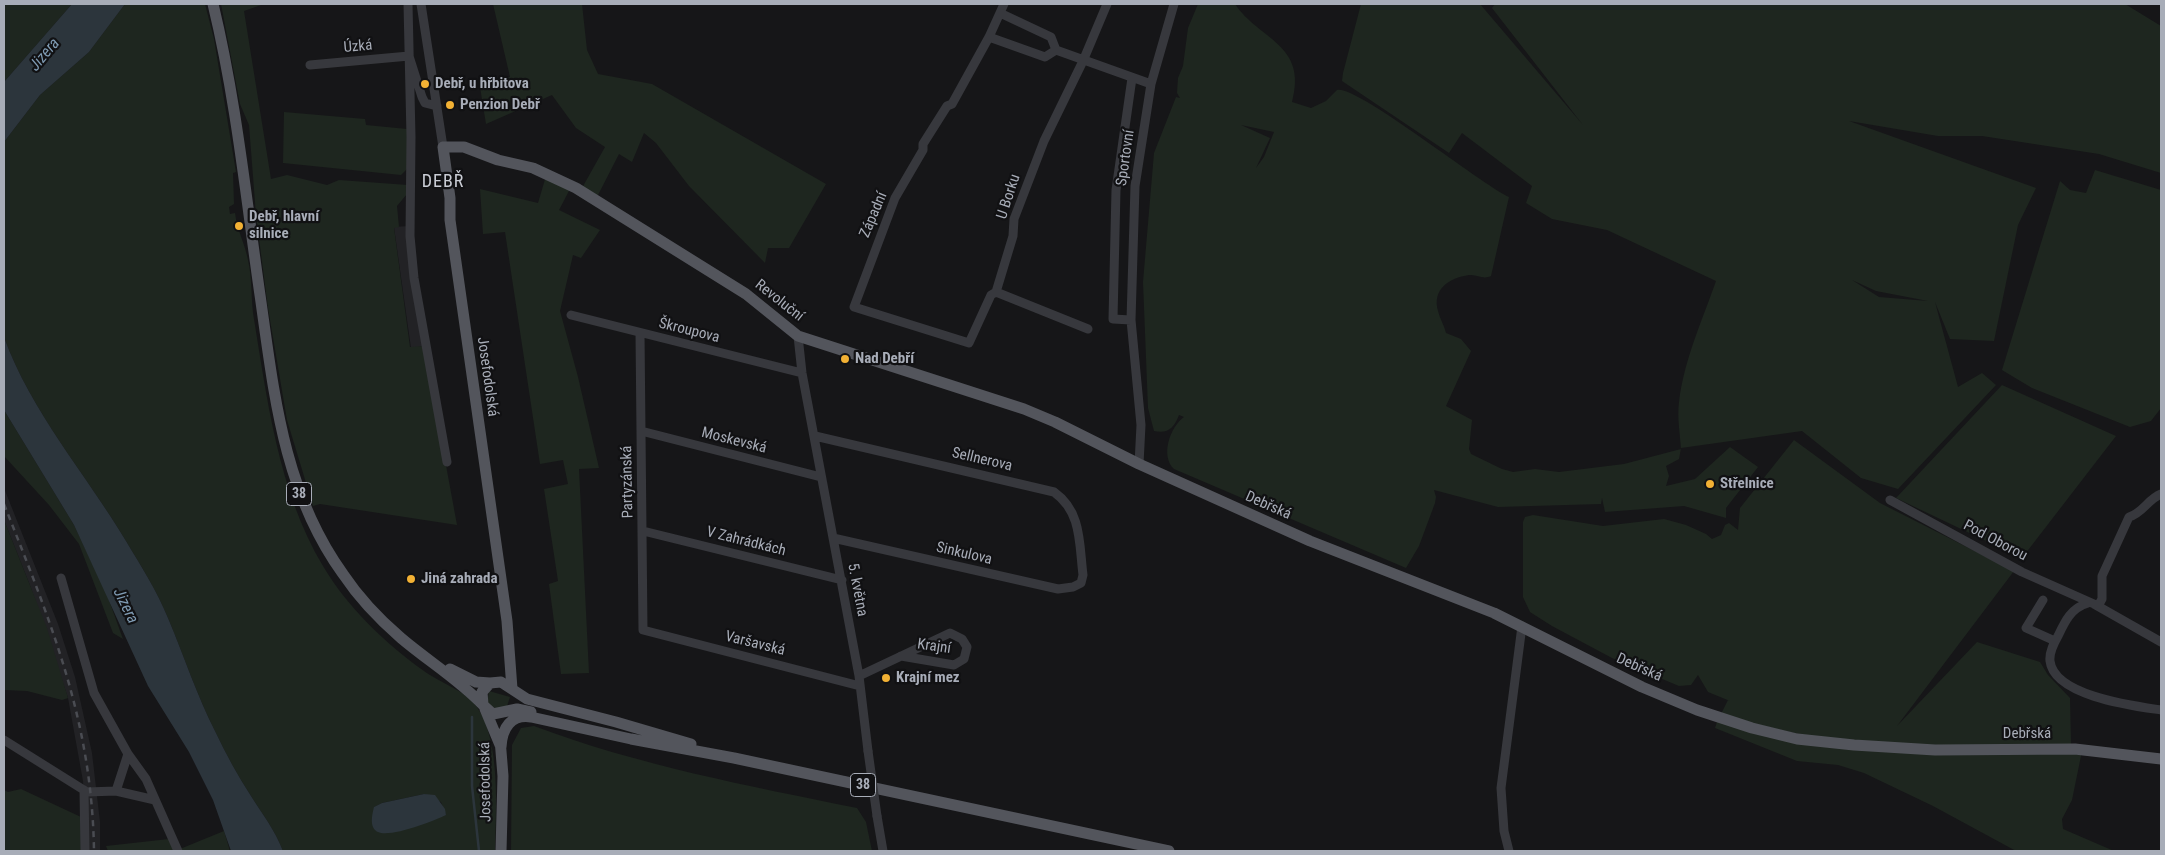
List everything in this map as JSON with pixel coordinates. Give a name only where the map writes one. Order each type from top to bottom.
[{"type":"main road","name":"38","points":[[213,4],[221,37],[244,177],[278,413],[292,474],[313,524],[343,575],[379,618],[468,690],[493,714],[524,710],[575,726],[657,745],[734,758],[1169,851]]},
{"type":"main road","name":"Revoluční","points":[[443,147],[464,147],[498,160],[533,168],[576,188],[746,294],[798,336],[1024,409],[1139,464]]},
{"type":"main road","name":"Josefodolská","points":[[443,147],[452,238],[510,651],[512,690]]},
{"type":"main road","name":"Debřská","points":[[1139,464],[1310,541],[1494,613],[1586,660],[1697,710],[1752,728],[1796,739],[1854,745],[1935,750],[2075,749],[2161,759]]},
{"type":"main road","points":[[501,747],[483,706],[481,694],[499,676],[510,651]]},
{"type":"main road","name":"38","points":[[422,654],[473,681],[503,682],[522,697],[537,703],[636,728],[734,758]]},
{"type":"main road","points":[[505,713],[514,702],[512,690]]},
{"type":"main road","name":"Josefodolská","points":[[501,851],[503,770],[500,728],[505,713]]},
{"type":"main road","points":[[501,747],[506,726],[511,721],[522,716],[575,726]]},
{"type":"street","points":[[408,4],[410,236],[414,278],[447,462]]},
{"type":"street","name":"Josefodolská","points":[[421,4],[443,147]]},
{"type":"street","name":"Západní","points":[[969,343],[854,307],[895,198],[923,150],[923,144],[947,106],[952,104],[989,37],[1004,4]]},
{"type":"street","name":"U Borku","points":[[969,343],[991,295],[996,292],[1013,236],[1014,219],[1044,141],[1083,61],[1107,4]]},
{"type":"street","name":"Sportovní","points":[[1139,464],[1141,426],[1131,320],[1135,186],[1151,84],[1174,4]]},
{"type":"street","points":[[1000,13],[1051,37],[1056,50],[1151,84]]},
{"type":"street","points":[[989,37],[1045,56],[1056,50]]},
{"type":"street","points":[[409,56],[425,103],[437,106]]},
{"type":"street","name":"Úzká","points":[[310,65],[409,56]]},
{"type":"street","name":"Sportovní","points":[[1131,320],[1113,319],[1116,190],[1132,78]]},
{"type":"street","points":[[996,292],[1088,329]]},
{"type":"street","name":"Škroupova","points":[[570,315],[802,373]]},
{"type":"street","name":"Partyzánská","points":[[640,333],[643,630]]},
{"type":"street","name":"5. května","points":[[798,336],[802,373],[842,580],[859,681],[883,851]]},
{"type":"street","name":"Moskevská","points":[[641,431],[821,477]]},
{"type":"street","name":"Sellnerova","points":[[814,436],[1054,492],[1063,498],[1076,517],[1083,575]]},
{"type":"street","points":[[2098,606],[2102,599],[2102,576],[2129,517],[2139,514],[2161,494]]},
{"type":"street","name":"Pod Oborou","points":[[1890,500],[2022,572],[2098,606],[2161,642]]},
{"type":"street","name":"V Zahrádkách","points":[[643,531],[842,580]]},
{"type":"street","name":"Sinkulova","points":[[833,538],[1058,589],[1073,587],[1080,583],[1083,575]]},
{"type":"street","points":[[61,578],[94,693],[128,754],[146,779],[178,851]]},
{"type":"street","points":[[2043,600],[2026,628],[2055,641]]},
{"type":"street","points":[[2088,603],[2070,614],[2055,641],[2050,662],[2055,674],[2065,684],[2111,701],[2161,710]]},
{"type":"street","points":[[1510,851],[1504,830],[1501,788],[1522,626]]},
{"type":"street","name":"Varšavská","points":[[643,630],[859,681]]},
{"type":"street","name":"Krajní","points":[[859,681],[901,656],[950,633],[962,639],[967,647],[964,659],[954,665],[901,656]]},
{"type":"street","points":[[4,740],[91,793],[116,791],[155,800]]},
{"type":"street","points":[[116,791],[128,754]]},
{"type":"street","points":[[84,790],[85,851]]},
{"type":"shaded area","points":[[4,4],[72,4],[4,82]]},
{"type":"shaded area","points":[[125,4],[205,4],[214,39],[236,172],[233,173],[234,204],[229,207],[230,214],[235,213],[248,260],[253,313],[269,411],[276,443],[295,507],[323,566],[344,596],[368,624],[409,660],[466,696],[477,707],[485,721],[494,757],[496,797],[495,851],[283,851],[273,829],[241,781],[220,741],[154,588],[110,516],[44,417],[15,365],[4,337],[4,142],[40,95],[89,52]],"holes":[[[424,794],[441,802],[446,815],[374,807],[382,803]]]},
{"type":"shaded area","points":[[221,4],[264,4],[244,11],[271,179],[287,175],[327,185],[339,180],[408,185],[407,194],[397,206],[399,227],[394,228],[410,347],[424,346],[457,525],[320,504],[313,506],[287,420],[268,308],[256,215],[249,125],[240,104]]},
{"type":"shaded area","points":[[493,4],[582,4],[587,50],[598,74],[652,84],[826,184],[789,248],[768,248],[765,263],[689,186],[656,143],[644,133],[632,162],[619,154],[597,197],[582,188],[605,147],[576,128],[552,95],[486,124],[479,81],[510,77]]},
{"type":"shaded area","points":[[1198,4],[1235,4],[1245,16],[1279,45],[1287,55],[1293,67],[1295,83],[1292,102],[1311,108],[1326,101],[1337,90],[1349,93],[1392,118],[1472,174],[1509,197],[1491,276],[1469,275],[1449,282],[1440,291],[1437,303],[1446,333],[1461,339],[1471,351],[1446,406],[1472,420],[1469,449],[1471,454],[1502,469],[1513,472],[1535,469],[1559,472],[1624,464],[1681,449],[1679,459],[1666,466],[1669,476],[1666,486],[1695,479],[1730,447],[1758,467],[1726,508],[1726,518],[1684,506],[1605,512],[1602,498],[1601,504],[1498,507],[1434,490],[1435,503],[1419,546],[1406,568],[1174,469],[1168,457],[1168,442],[1171,434],[1184,417],[1179,415],[1173,427],[1167,431],[1154,431],[1148,408],[1143,282],[1154,153],[1176,97],[1180,98],[1177,93],[1178,78],[1183,66],[1188,28]],"holes":[[[1241,125],[1274,132],[1264,157],[1256,168],[1270,138]]]},
{"type":"shaded area","points":[[1361,4],[1480,4],[1583,125],[1492,8],[1495,4],[2125,4],[2161,26],[2161,173],[2099,154],[1982,136],[1938,136],[1849,121],[2036,188],[2018,225],[1994,341],[1950,339],[1935,302],[1958,387],[1982,373],[1996,385],[1898,489],[1861,478],[1802,431],[1681,448],[1678,414],[1681,386],[1694,341],[1716,281],[1607,230],[1552,219],[1526,203],[1532,186],[1462,133],[1449,153],[1342,81]],"holes":[[[1852,280],[1876,291],[1928,301],[1879,297]]]},
{"type":"shaded area","points":[[284,112],[365,119],[366,125],[407,129],[408,168],[401,175],[283,163]]},
{"type":"shaded area","points":[[2095,170],[2161,190],[2161,408],[2151,421],[2130,427],[2032,388],[2002,370],[2060,181],[2070,190],[2086,193]]},
{"type":"shaded area","points":[[546,176],[570,189],[559,210],[600,230],[581,258],[573,255],[560,311],[578,377],[599,468],[579,469],[589,673],[561,674],[549,584],[558,581],[544,489],[568,484],[563,460],[540,464],[505,232],[483,234],[480,189],[538,203]]},
{"type":"shaded area","points":[[409,226],[424,346],[411,348],[394,227]]},
{"type":"shaded area","points":[[2002,385],[2116,436],[2022,558],[1896,498]]},
{"type":"shaded area","points":[[4,410],[74,525],[106,592],[123,639],[113,633],[79,544],[49,505],[4,456]]},
{"type":"shaded area","points":[[1794,440],[1880,503],[2014,571],[1897,726],[1977,642],[2040,662],[2048,675],[2070,698],[2071,744],[1934,748],[1829,741],[1720,716],[1728,700],[1708,692],[1698,675],[1691,685],[1679,686],[1612,658],[1530,612],[1523,597],[1523,522],[1525,517],[1533,515],[1603,526],[1664,519],[1686,525],[1706,534],[1712,539],[1721,535],[1725,525],[1729,523],[1738,530],[1740,508]]},
{"type":"shaded area","points":[[4,488],[58,624],[75,677],[92,753],[100,822],[100,851],[88,851],[83,781],[68,698],[31,588],[4,520]]},
{"type":"shaded area","points":[[4,520],[47,628],[68,698],[62,700],[27,691],[4,690]]},
{"type":"shaded area","points":[[489,691],[510,697],[507,706],[498,710],[487,704]]},
{"type":"shaded area","points":[[1718,719],[1796,740],[2082,751],[2072,800],[2062,819],[2063,829],[2114,851],[2016,851],[1933,806],[1864,773],[1838,765],[1797,761],[1715,728]]},
{"type":"shaded area","points":[[534,726],[573,740],[653,763],[734,783],[857,808],[866,822],[872,851],[511,851],[512,745],[521,728]]},
{"type":"shaded area","points":[[21,789],[81,817],[84,851],[4,851],[4,790],[8,792]]},
{"type":"shaded area","points":[[224,831],[230,851],[175,851]]},
{"type":"shaded area","points":[[169,839],[175,851],[108,851],[106,846]]},
{"type":"water","name":"Jizera","points":[[72,4],[125,4],[89,52],[40,95],[4,142],[4,82]]},
{"type":"water","name":"Jizera","points":[[4,337],[15,365],[44,417],[110,516],[154,588],[220,741],[241,781],[273,829],[283,851],[231,851],[213,800],[189,752],[148,686],[74,525],[4,410]]},
{"type":"water","points":[[424,794],[435,795],[445,809],[446,815],[422,825],[392,833],[378,832],[373,828],[374,807],[382,803]]},
{"type":"waterway","points":[[472,717],[472,786],[479,851]]},
{"type":"railway","points":[[4,504],[53,632],[77,715],[86,758],[94,851]]},
{"type":"place","name":"Debř, u hřbitova","points":[[425,84]]},
{"type":"place","name":"Penzion Debř","points":[[450,105]]},
{"type":"place","name":"Debř, hlavní silnice","points":[[239,226]]},
{"type":"place","name":"Nad Debří","points":[[845,359]]},
{"type":"place","name":"Střelnice","points":[[1710,484]]},
{"type":"place","name":"Jiná zahrada","points":[[411,579]]},
{"type":"place","name":"Krajní mez","points":[[886,678]]},
{"type":"district","name":"DEBŘ","points":[[443,182]]}]
